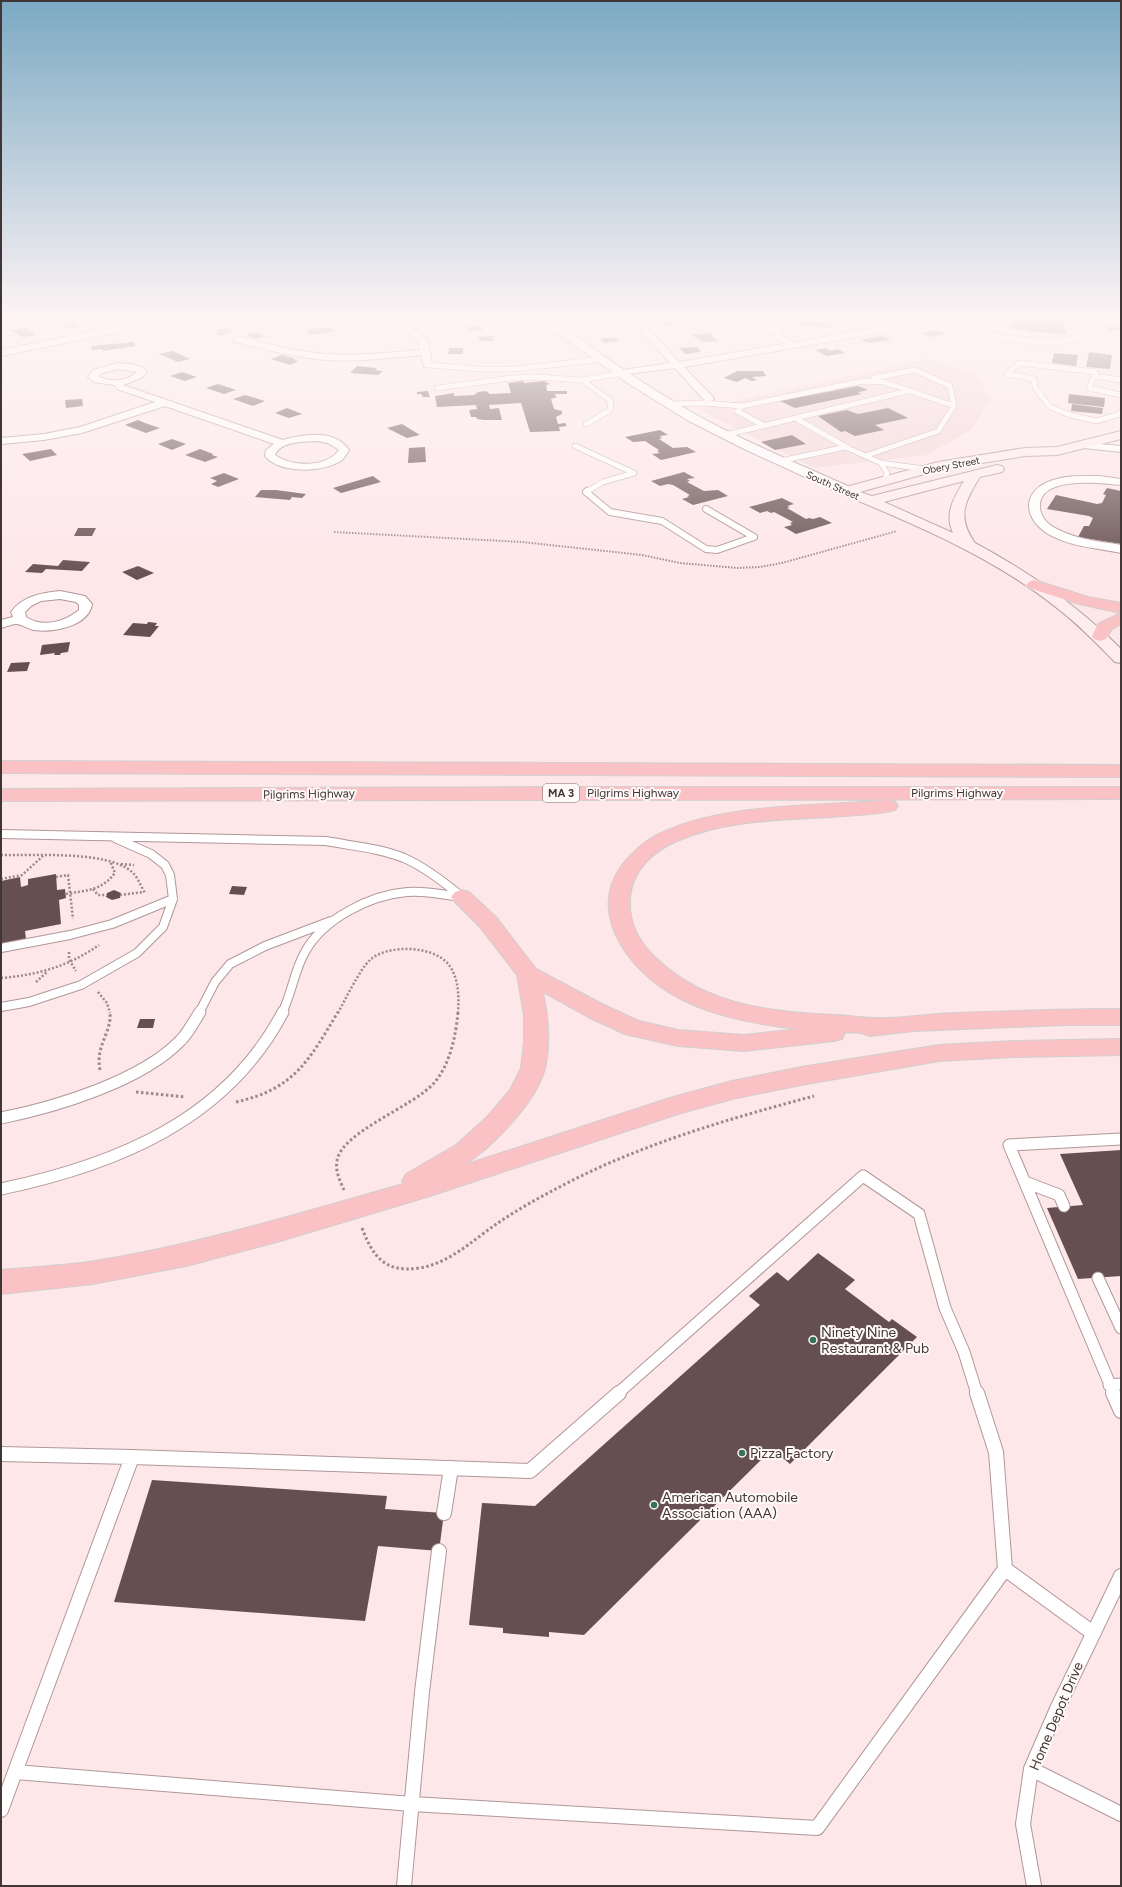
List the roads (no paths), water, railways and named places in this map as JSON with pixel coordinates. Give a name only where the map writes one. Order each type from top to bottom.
[{"type":"highway","points":[[1034,585],[1085,601],[1121,608]]},
{"type":"highway","points":[[1121,618],[1104,627],[1100,636],[1121,634]]},
{"type":"highway","name":"Pilgrims Highway","points":[[1,767],[1120,771]]},
{"type":"highway","name":"Pilgrims Highway","points":[[1,796],[556,793],[1121,793]]},
{"type":"highway","points":[[885,1026],[795,1021],[752,1014],[702,999],[680,989],[652,969],[631,945],[620,921],[619,895],[628,870],[646,850],[669,837],[698,827],[729,820],[761,815],[829,811],[1040,793]]},
{"type":"highway","points":[[1,802],[163,796]]},
{"type":"highway","points":[[462,897],[488,922],[528,974],[596,1011],[633,1028],[678,1038],[744,1043],[885,1026],[1063,1017],[1121,1018]]},
{"type":"highway","points":[[362,1216],[465,1152],[496,1124],[520,1095],[533,1068],[536,1042],[536,1015],[528,974]]},
{"type":"highway","points":[[1,1282],[93,1273],[186,1255],[362,1216],[430,1186],[673,1106],[732,1090],[801,1076],[939,1053],[1014,1048],[1121,1047]]},
{"type":"main road","name":"Obery Street","points":[[870,501],[1041,459],[1057,451],[1121,435]]},
{"type":"main road","name":"Obery Street","points":[[847,491],[925,469],[1025,452],[1057,451]]},
{"type":"main road","points":[[969,546],[960,531],[956,517],[974,475]]},
{"type":"main road","name":"South Street","points":[[847,491],[969,546],[1034,585],[1069,609],[1100,636],[1121,658]]},
{"type":"street","points":[[1,441],[44,437],[82,430],[157,405]]},
{"type":"street","points":[[169,405],[282,443],[304,438],[327,440],[342,446],[344,450],[343,455],[328,463],[310,466],[292,466],[278,462],[270,456],[270,452],[282,443]]},
{"type":"street","name":"South Street","points":[[673,405],[725,435],[847,491]]},
{"type":"street","points":[[1079,445],[1121,450]]},
{"type":"street","points":[[1121,482],[1086,479],[1057,483],[1042,491],[1034,504],[1035,514],[1038,519],[1054,532],[1074,540],[1121,549]]},
{"type":"street","points":[[1,624],[20,619]]},
{"type":"lane","points":[[586,424],[610,410],[611,405]]},
{"type":"lane","points":[[730,405],[747,405]]},
{"type":"lane","points":[[725,435],[849,405]]},
{"type":"lane","points":[[865,456],[938,431],[954,406],[951,405]]},
{"type":"lane","points":[[1049,405],[1070,415],[1096,421],[1120,414],[1121,412]]},
{"type":"lane","points":[[742,406],[737,411],[763,425]]},
{"type":"lane","points":[[795,418],[848,448],[881,463],[925,469]]},
{"type":"lane","points":[[574,446],[634,473],[602,482],[586,492],[610,512],[662,521],[706,549],[717,550],[754,537],[706,509]]},
{"type":"lane","points":[[780,461],[848,448]]},
{"type":"lane","points":[[881,463],[887,473],[885,480]]},
{"type":"lane","points":[[1,834],[326,841],[378,851],[403,858],[435,875],[462,897]]},
{"type":"lane","points":[[1,1007],[29,1002],[81,985],[137,953],[163,927],[173,899],[170,875],[165,865],[151,854],[111,836]]},
{"type":"lane","points":[[1,1118],[52,1107],[89,1094],[123,1078],[156,1059],[182,1039],[200,1014],[212,987],[229,965],[261,946],[338,918],[371,901],[400,892],[420,892],[462,897]]},
{"type":"lane","points":[[1,948],[70,935],[112,924],[173,899]]},
{"type":"lane","points":[[1,1189],[63,1173],[108,1158],[151,1140],[188,1119],[230,1085],[261,1047],[283,1010],[297,967],[307,948],[338,918]]},
{"type":"lane","points":[[1121,1139],[1008,1145],[1115,1384],[1121,1412]]},
{"type":"lane","points":[[1,1454],[132,1457],[530,1471],[863,1176],[919,1214],[945,1308],[964,1352],[996,1452],[1005,1569],[817,1828],[412,1804],[15,1772]]},
{"type":"lane","points":[[1024,1182],[1059,1195],[1064,1206]]},
{"type":"lane","points":[[1098,1278],[1121,1328]]},
{"type":"lane","points":[[1,1810],[132,1457]]},
{"type":"lane","points":[[444,1513],[451,1468]]},
{"type":"lane","points":[[404,1886],[422,1692],[439,1551]]},
{"type":"lane","points":[[1005,1569],[1093,1633]]},
{"type":"lane","name":"Home Depot Drive","points":[[1034,1886],[1023,1824],[1031,1769],[1057,1709],[1121,1576]]},
{"type":"lane","points":[[1031,1769],[1121,1814]]},
{"type":"place","name":"Ninety Nine Restaurant & Pub","points":[[813,1340]]},
{"type":"place","name":"Pizza Factory","points":[[742,1453]]},
{"type":"place","name":"American Automobile Association (AAA)","points":[[654,1505]]}]
